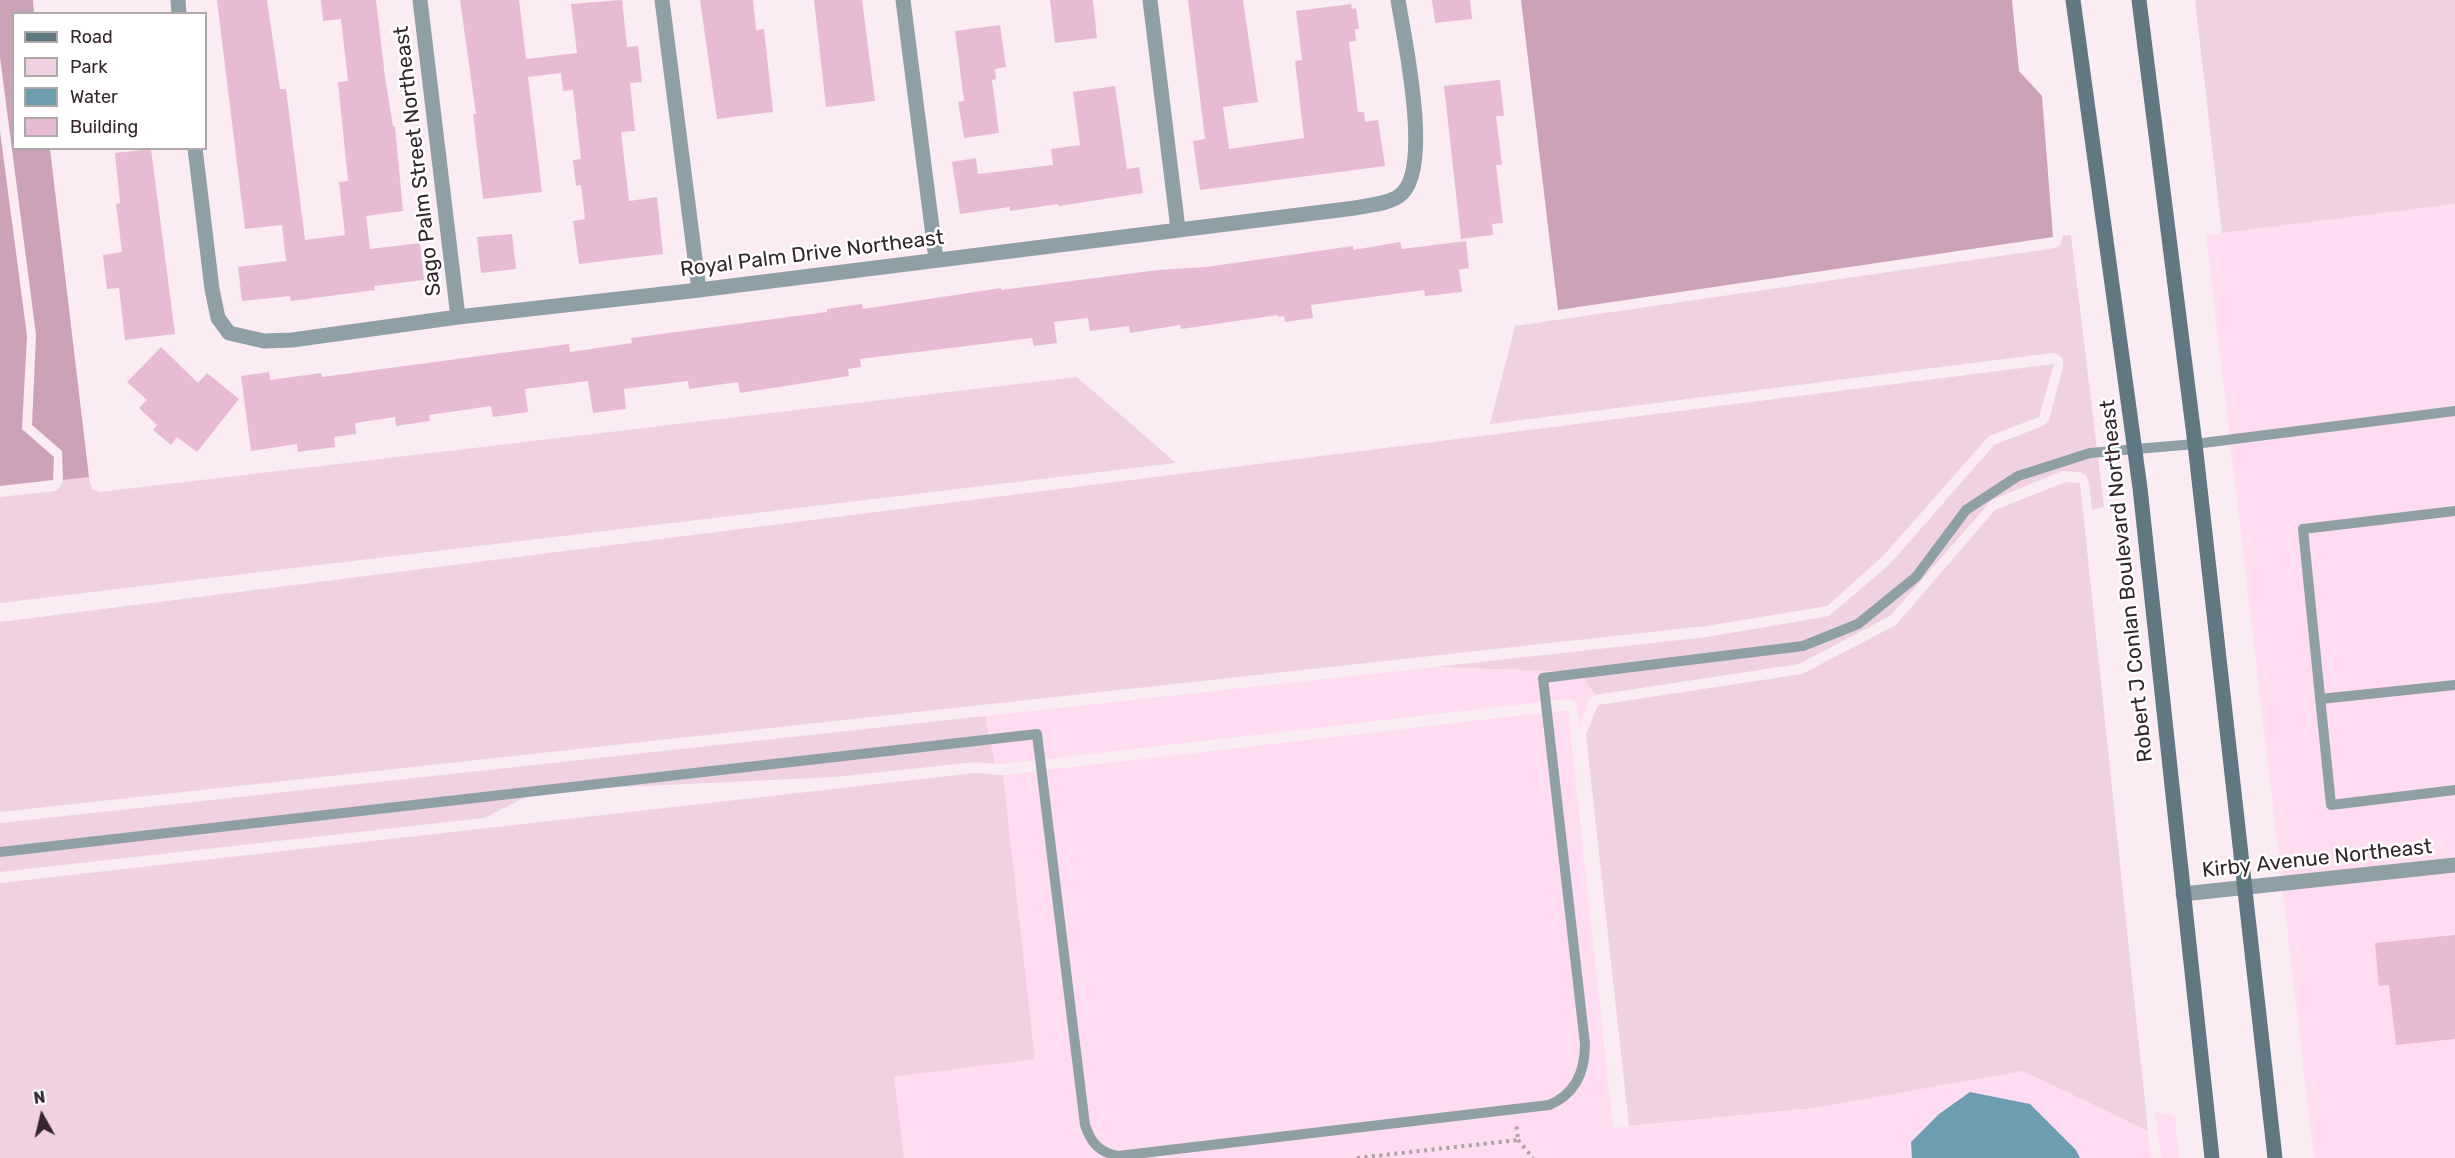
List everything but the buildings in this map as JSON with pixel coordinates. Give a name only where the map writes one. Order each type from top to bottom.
[{"type":"main road","name":"Robert J Conlan Boulevard Northeast","points":[[2073,0],[2135,450],[2212,1158]]},
{"type":"main road","points":[[2139,0],[2194,444],[2275,1158]]},
{"type":"street","name":"Sago Palm Street Northeast","points":[[420,0],[458,317]]},
{"type":"street","points":[[662,0],[699,290]]},
{"type":"street","points":[[903,0],[936,259]]},
{"type":"street","points":[[1150,0],[1178,229]]},
{"type":"street","name":"Royal Palm Drive Northeast","points":[[195,150],[212,289],[218,318],[229,333],[264,341],[292,340],[458,317],[699,290],[1355,208],[1400,196],[1411,181],[1416,158],[1415,113],[1398,0]]},
{"type":"street","name":"Kirby Avenue Northeast","points":[[2183,894],[2455,866]]},
{"type":"lane","points":[[0,852],[1037,734],[1084,1125],[1098,1149],[1118,1156],[1549,1105],[1560,1101],[1575,1086],[1585,1060],[1586,1044],[1544,678],[1803,646],[1858,624],[1916,577],[1966,510],[2018,476],[2090,453],[2194,444],[2455,411]]},
{"type":"lane","points":[[2455,511],[2303,529],[2331,805],[2455,790]]},
{"type":"lane","points":[[2320,699],[2455,685]]},
{"type":"path","points":[[1515,1110],[1518,1140],[1533,1158]]},
{"type":"path","points":[[1357,1158],[1518,1140]]},
{"type":"shaded area","points":[[0,0],[33,0],[34,12],[12,12],[12,150],[0,57]]},
{"type":"shaded area","points":[[1521,0],[2012,0],[2019,71],[2042,96],[2053,237],[1558,310]]},
{"type":"shaded area","points":[[0,131],[27,336],[22,429],[54,457],[53,480],[0,486]]},
{"type":"shaded area","points":[[12,150],[50,150],[89,477],[63,480],[62,451],[32,425],[36,335]]},
{"type":"shaded area","points":[[2455,204],[2455,1158],[2314,1158],[2206,235]]},
{"type":"shaded area","points":[[1435,667],[1579,672],[1595,695],[1589,700],[1580,724],[1577,706],[1573,700],[1567,699],[1003,764],[995,764],[985,716]]},
{"type":"shaded area","points":[[1568,710],[1613,1128],[1814,1108],[2023,1071],[2148,1131],[2151,1158],[904,1158],[893,1077],[1035,1059],[1003,775]]},
{"type":"shaded area","points":[[2155,1112],[2175,1116],[2179,1158],[2161,1158]]},
{"type":"green space","points":[[2195,0],[2455,0],[2455,204],[2222,233]]},
{"type":"green space","points":[[2071,235],[2104,507],[2092,510],[2089,482],[2080,472],[2062,471],[1992,500],[1890,616],[1799,664],[1595,695],[1579,672],[1435,667],[1707,637],[1829,616],[1890,564],[1994,445],[2045,425],[2049,420],[2063,367],[2063,360],[2059,355],[2052,353],[1490,424],[1515,326],[2055,248],[2060,245],[2063,236]]},
{"type":"green space","points":[[2054,364],[2039,417],[1989,436],[1883,556],[1827,606],[1706,626],[0,812],[0,622]]},
{"type":"green space","points":[[1077,377],[1176,463],[0,603],[0,497],[55,491],[63,480],[89,477],[92,489],[100,492]]},
{"type":"green space","points":[[2066,482],[2080,483],[2148,1131],[2023,1071],[1814,1108],[1629,1126],[1586,735],[1598,705],[1802,674],[1896,625],[1995,510]]},
{"type":"green space","points":[[985,716],[995,764],[976,762],[835,777],[538,791],[484,818],[0,872],[0,823]]},
{"type":"green space","points":[[975,773],[1003,775],[1035,1059],[894,1077],[904,1158],[0,1158],[0,883]]},
{"type":"water","points":[[1970,1092],[2030,1104],[2076,1150],[2080,1158],[1912,1158],[1911,1142],[1939,1114]]}]
